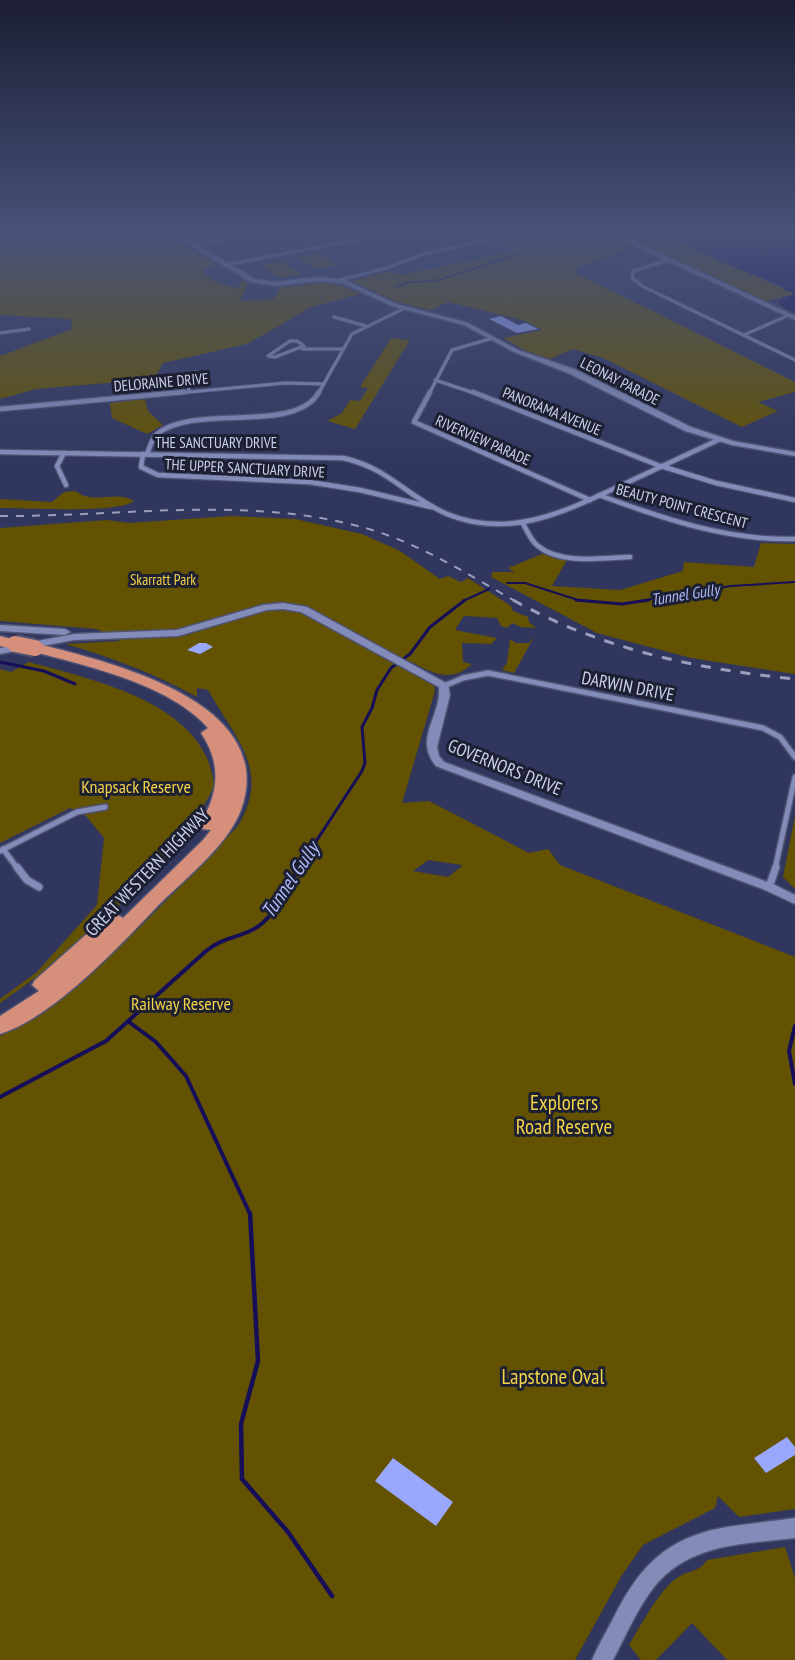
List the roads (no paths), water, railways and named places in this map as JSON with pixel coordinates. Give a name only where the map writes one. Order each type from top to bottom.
[{"type":"highway","name":"GREAT WESTERN HIGHWAY","points":[[0,1026],[73,978],[192,860],[228,817],[236,799],[240,778],[233,748],[221,729],[204,714],[129,676],[85,660],[35,648],[6,647]]},
{"type":"highway","name":"GREAT WESTERN HIGHWAY","points":[[0,1012],[58,974],[191,846],[219,808],[226,779],[224,760],[215,740],[198,723],[180,710],[146,692],[94,671],[6,647]]},
{"type":"street","points":[[145,454],[155,436],[169,427],[288,412],[312,401],[354,333],[402,309]]},
{"type":"street","name":"LEONAY PARADE","points":[[411,309],[462,322],[518,352],[568,370],[681,426],[718,440],[795,454]]},
{"type":"street","points":[[691,309],[795,360]]},
{"type":"street","points":[[776,309],[792,317]]},
{"type":"street","points":[[334,317],[367,326]]},
{"type":"street","points":[[744,335],[792,317]]},
{"type":"street","points":[[0,333],[29,328]]},
{"type":"street","name":"RIVERVIEW PARADE","points":[[493,338],[452,350],[414,422],[590,500]]},
{"type":"street","points":[[302,349],[304,346],[299,342],[290,341],[268,356],[275,357],[302,349],[343,349]]},
{"type":"street","points":[[189,392],[188,382],[195,372]]},
{"type":"street","name":"PANORAMA AVENUE","points":[[435,380],[452,384],[661,466]]},
{"type":"street","name":"DELORAINE DRIVE","points":[[0,409],[289,382],[324,384]]},
{"type":"street","name":"THE SANCTUARY DRIVE","points":[[0,452],[343,458],[383,470],[434,508],[472,520],[522,522],[548,518],[718,440]]},
{"type":"street","points":[[64,453],[57,467],[66,485]]},
{"type":"street","name":"THE UPPER SANCTUARY DRIVE","points":[[145,454],[141,467],[158,475],[294,480],[360,490],[434,508]]},
{"type":"street","name":"BEAUTY POINT CRESCENT","points":[[661,466],[716,483],[795,500]]},
{"type":"street","name":"BEAUTY POINT CRESCENT","points":[[599,495],[694,524],[762,539],[795,539]]},
{"type":"street","points":[[409,501],[421,497]]},
{"type":"street","points":[[522,522],[535,542],[548,551],[571,556],[630,557]]},
{"type":"street","points":[[6,647],[67,638],[188,631],[257,609],[287,606],[314,613],[444,686]]},
{"type":"street","points":[[0,628],[148,635]]},
{"type":"street","name":"DARWIN DRIVE","points":[[444,686],[463,678],[488,674],[763,728],[780,737],[795,757]]},
{"type":"street","name":"GOVERNORS DRIVE","points":[[444,686],[445,697],[431,747],[434,758],[440,764],[769,887],[795,900]]},
{"type":"street","points":[[769,887],[774,875],[795,777]]},
{"type":"street","points":[[39,887],[29,882],[2,850],[77,812],[105,807]]},
{"type":"street","points":[[602,1660],[640,1593],[666,1560],[704,1543],[795,1528]]},
{"type":"waterway","name":"Tunnel Gully","points":[[640,601],[731,586],[795,582]]},
{"type":"waterway","name":"Tunnel Gully","points":[[507,583],[525,583],[579,600]]},
{"type":"waterway","name":"Tunnel Gully","points":[[465,600],[489,589]]},
{"type":"waterway","name":"Tunnel Gully","points":[[298,869],[362,771],[365,763],[362,727],[372,708],[377,690],[391,668],[410,654],[430,627],[465,600]]},
{"type":"waterway","name":"Tunnel Gully","points":[[579,600],[622,604],[649,600]]},
{"type":"waterway","points":[[0,662],[44,671],[75,684]]},
{"type":"waterway","name":"Tunnel Gully","points":[[0,1097],[106,1041],[206,951],[218,943],[246,933],[260,925],[273,911],[299,867]]},
{"type":"waterway","points":[[129,1022],[156,1042],[186,1076],[250,1214]]},
{"type":"waterway","points":[[795,1026],[789,1051],[795,1084]]},
{"type":"waterway","points":[[250,1213],[258,1361],[241,1424],[242,1479],[288,1532],[332,1596]]},
{"type":"railway","points":[[0,516],[234,510],[327,519],[372,530],[410,544],[515,601]]},
{"type":"railway","points":[[513,600],[580,632],[650,654],[685,663],[795,679]]},
{"type":"park label","name":"Skarratt Park","points":[[163,579]]},
{"type":"park label","name":"Knapsack Reserve","points":[[136,786]]},
{"type":"park label","name":"Railway Reserve","points":[[181,1003]]},
{"type":"park label","name":"Explorers Road Reserve","points":[[564,1114]]},
{"type":"park label","name":"Lapstone Oval","points":[[553,1376]]}]
